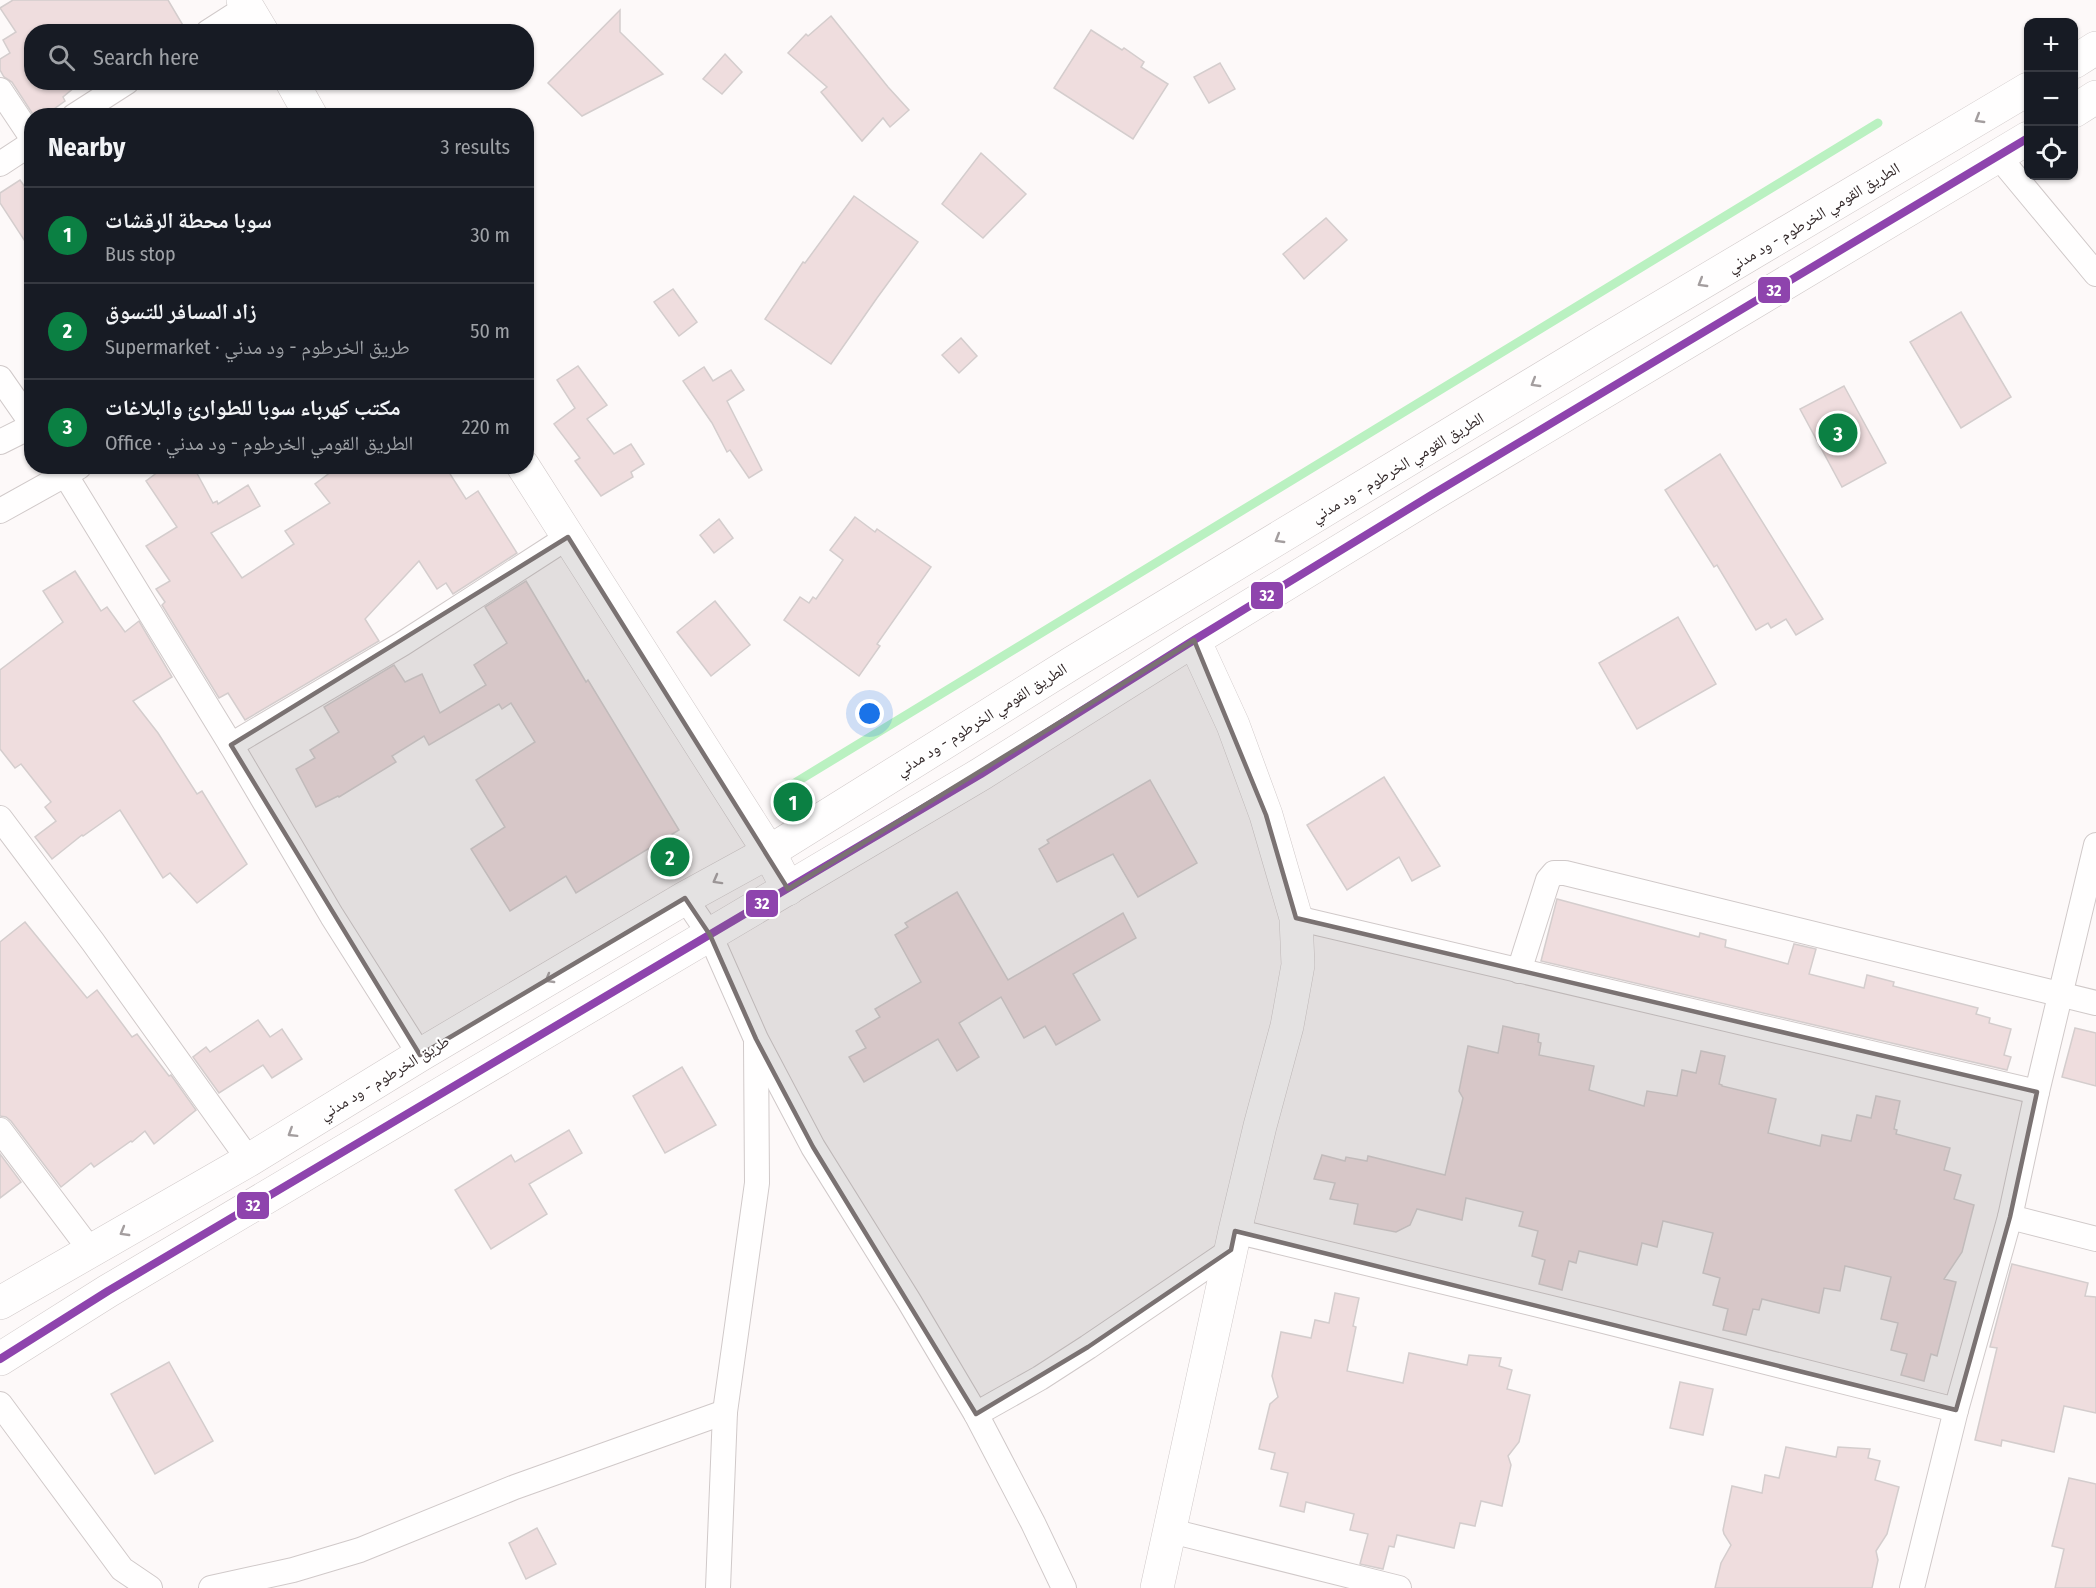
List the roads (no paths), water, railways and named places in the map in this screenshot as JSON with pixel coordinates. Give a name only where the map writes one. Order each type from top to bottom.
[{"type":"main road","points":[[2078,59],[2096,48]]},
{"type":"main road","points":[[296,90],[307,108]]},
{"type":"main road","name":"الطريق القومي الخرطوم - ود مدني","points":[[769,852],[1072,663],[1614,335],[2024,91]]},
{"type":"main road","points":[[2078,108],[2096,97]]},
{"type":"main road","points":[[0,1359],[108,1291],[981,774],[1194,640],[1453,482],[2024,140]]},
{"type":"main road","points":[[528,474],[769,852],[788,889]]},
{"type":"main road","points":[[1158,1588],[1233,1241],[1293,995],[1298,965],[1296,918],[1266,815],[1220,694],[1194,640]]},
{"type":"main road","name":"طريق الخرطوم - ود مدني","points":[[6,1293],[91,1251],[249,1160],[420,1054],[685,898],[769,852]]},
{"type":"street","points":[[226,24],[251,13]]},
{"type":"street","points":[[0,90],[24,128]]},
{"type":"street","points":[[86,108],[115,90]]},
{"type":"street","points":[[0,164],[24,146]]},
{"type":"street","points":[[1998,156],[2096,274]]},
{"type":"street","points":[[0,378],[24,413]]},
{"type":"street","points":[[0,441],[24,429]]},
{"type":"street","points":[[0,511],[61,474]]},
{"type":"street","points":[[72,474],[332,916],[420,1054]]},
{"type":"street","points":[[231,745],[402,644],[568,537]]},
{"type":"street","points":[[0,818],[93,942],[249,1160]]},
{"type":"street","points":[[1912,1588],[1956,1410],[2010,1217],[2037,1092],[2096,845]]},
{"type":"street","points":[[1519,971],[1548,880],[1554,873],[1565,873],[2096,1003]]},
{"type":"street","points":[[685,898],[710,935],[756,1039],[813,1147],[976,1414],[1033,1522],[1064,1588]]},
{"type":"street","points":[[1296,918],[2037,1092]]},
{"type":"street","points":[[718,1588],[725,1412],[757,1183],[756,1039]]},
{"type":"street","points":[[0,1130],[91,1251]]},
{"type":"street","points":[[2010,1217],[2096,1239]]},
{"type":"street","points":[[976,1414],[1040,1378],[1088,1347],[1233,1241],[1600,1320],[1956,1410]]},
{"type":"street","points":[[0,1404],[122,1569],[150,1588]]},
{"type":"street","points":[[211,1588],[293,1570],[360,1550],[515,1487],[725,1412]]},
{"type":"street","points":[[1171,1532],[1399,1588]]},
{"type":"waterway","points":[[793,784],[1878,123]]},
{"type":"place","name":"مكتب كهرباء سوبا للطوارئ والبلاغات","points":[[1838,433]]},
{"type":"place","name":"سوبا محطة الرقشات","points":[[793,802]]},
{"type":"place","name":"زاد المسافر للتسوق","points":[[670,857]]}]
